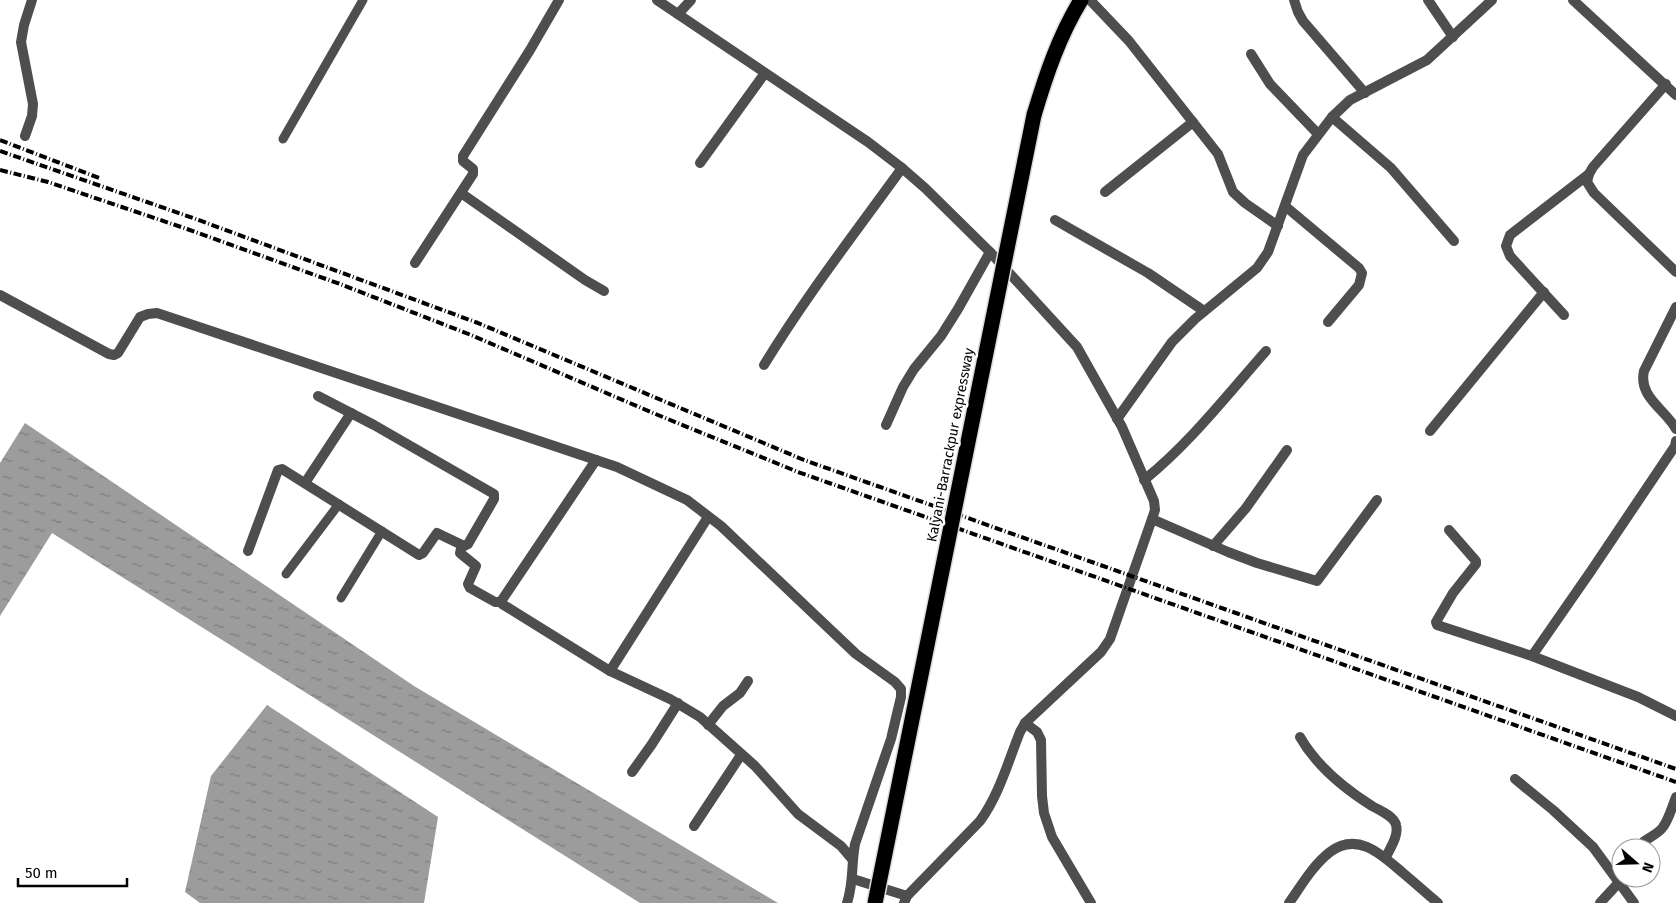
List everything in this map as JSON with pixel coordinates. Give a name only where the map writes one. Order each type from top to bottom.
[{"type":"highway","name":"Kalyani-Barrackpur expressway","points":[[875,903],[1034,115],[1046,72],[1069,19],[1081,0]]},
{"type":"street","points":[[25,136],[32,116],[33,104],[21,42],[32,0]]},
{"type":"street","points":[[415,263],[471,179],[474,172],[463,161],[463,156],[530,50],[559,0]]},
{"type":"street","points":[[657,0],[868,142],[925,188],[990,252],[1077,347],[1117,419],[1154,501],[1152,519],[1110,639],[1101,652],[1025,723],[995,798],[980,821],[905,899],[853,879]]},
{"type":"street","points":[[678,14],[691,0]]},
{"type":"street","points":[[1090,0],[1129,41],[1218,154],[1233,192],[1245,203],[1278,226]]},
{"type":"street","points":[[1294,0],[1303,20],[1365,92]]},
{"type":"street","points":[[1428,0],[1453,37]]},
{"type":"street","points":[[1117,419],[1172,342],[1204,311],[1256,268],[1268,252],[1303,155],[1332,116],[1350,100],[1427,60],[1492,0]]},
{"type":"street","points":[[1573,0],[1676,95]]},
{"type":"street","points":[[1250,54],[1270,84],[1318,134]]},
{"type":"street","points":[[700,163],[765,73]]},
{"type":"street","points":[[1666,84],[1593,167],[1587,182],[1594,193],[1676,272]]},
{"type":"street","points":[[1332,116],[1391,168],[1454,241]]},
{"type":"street","points":[[1105,192],[1193,122]]},
{"type":"street","points":[[764,365],[790,322],[818,282],[902,168]]},
{"type":"street","points":[[1564,315],[1510,256],[1506,246],[1510,235],[1589,174]]},
{"type":"street","points":[[461,193],[585,280],[604,291]]},
{"type":"street","points":[[1285,206],[1338,249],[1362,273],[1359,285],[1328,322]]},
{"type":"street","points":[[1055,220],[1148,273],[1204,311]]},
{"type":"street","points":[[886,425],[902,387],[941,336],[990,252]]},
{"type":"street","points":[[1430,431],[1544,292]]},
{"type":"street","points":[[0,295],[114,355],[118,353],[140,317],[157,313],[617,467],[687,500],[720,526],[856,654],[895,682],[901,689],[902,697],[891,739],[855,844],[852,859],[853,879],[847,903]]},
{"type":"street","points":[[1676,307],[1644,370],[1642,380],[1649,396],[1676,429]]},
{"type":"street","points":[[1144,480],[1166,463],[1182,447],[1266,351]]},
{"type":"street","points":[[248,551],[278,470],[282,469],[419,555],[423,553],[437,533],[462,546],[468,544],[494,499],[494,494],[352,413],[318,396]]},
{"type":"street","points":[[305,483],[352,413]]},
{"type":"street","points":[[1532,656],[1675,446],[1676,441]]},
{"type":"street","points":[[1213,546],[1246,508],[1287,450]]},
{"type":"street","points":[[502,602],[596,460]]},
{"type":"street","points":[[1152,519],[1257,563],[1317,582],[1377,500]]},
{"type":"street","points":[[610,671],[708,517]]},
{"type":"street","points":[[1449,530],[1476,560],[1476,564],[1453,593],[1436,623],[1460,633],[1532,656],[1638,697],[1676,716]]},
{"type":"street","points":[[462,546],[461,556],[476,566],[468,584],[470,588],[495,602],[502,602]]},
{"type":"street","points":[[502,602],[502,604],[610,671],[687,708],[742,754],[798,814],[841,846],[852,859]]},
{"type":"street","points":[[708,725],[723,706],[740,693],[748,681]]},
{"type":"street","points":[[632,772],[678,703]]},
{"type":"street","points":[[1025,723],[1037,732],[1041,740],[1042,796],[1044,812],[1052,837],[1091,903]]},
{"type":"street","points":[[1300,737],[1308,751],[1328,771],[1363,800],[1393,819],[1396,825],[1396,833],[1386,858]]},
{"type":"street","points":[[694,826],[742,754]]},
{"type":"street","points":[[1515,780],[1553,810],[1593,847],[1611,868]]},
{"type":"street","points":[[1650,838],[1664,827],[1676,797]]},
{"type":"street","points":[[1289,903],[1317,865],[1331,852],[1345,844],[1357,844],[1378,851],[1438,903]]},
{"type":"street","points":[[1600,903],[1615,888]]},
{"type":"street","points":[[1626,888],[1634,903]]},
{"type":"lane","points":[[283,139],[363,0]]},
{"type":"lane","points":[[286,574],[338,504]]},
{"type":"lane","points":[[341,598],[382,531]]},
{"type":"water","points":[[25,423],[414,686],[778,903],[640,903],[52,533],[0,616],[0,463]]},
{"type":"water","points":[[267,705],[438,817],[424,903],[200,903],[185,892],[211,776]]},
{"type":"railway","points":[[0,140],[99,178]]},
{"type":"railway","points":[[0,151],[193,218],[478,323],[804,460],[1676,769]]},
{"type":"railway","points":[[0,170],[48,182],[340,284],[471,335],[653,413],[798,472],[1676,782]]}]
